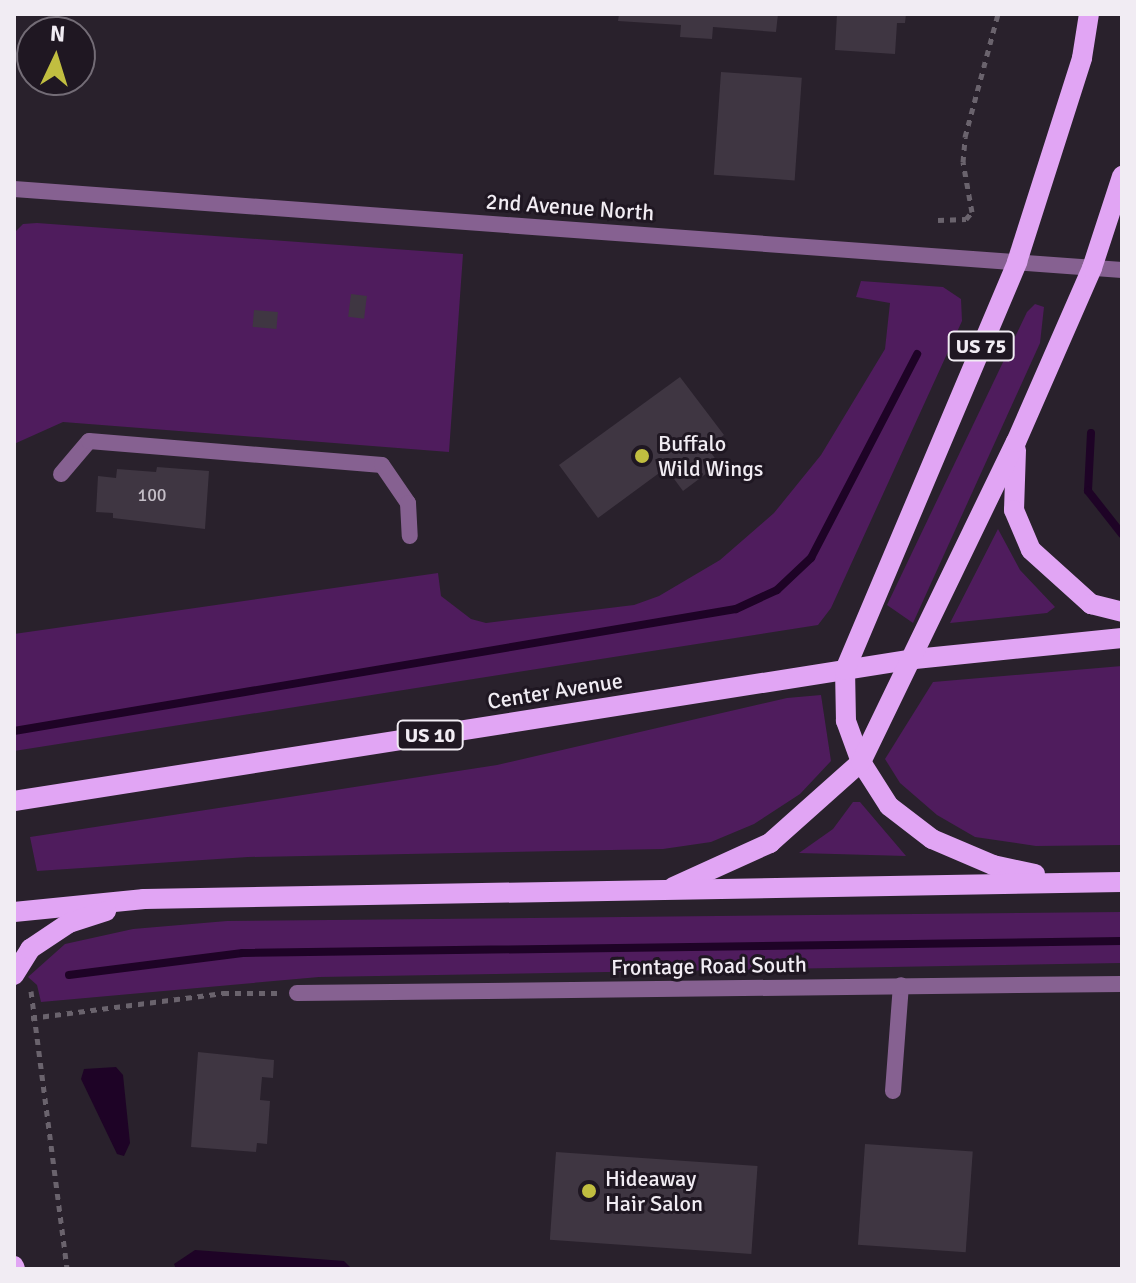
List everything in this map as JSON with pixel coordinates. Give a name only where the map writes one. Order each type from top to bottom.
[{"type":"main road","name":"US 75","points":[[845,670],[1017,262],[1082,58],[1089,14]]},
{"type":"main road","name":"US 75","points":[[666,890],[770,843],[861,762],[915,659],[1016,442],[1092,268],[1122,176]]},
{"type":"main road","points":[[1016,442],[1014,510],[1031,550],[1091,604],[1122,612]]},
{"type":"main road","name":"US 10","points":[[915,659],[1122,638]]},
{"type":"main road","name":"Center Avenue","points":[[14,801],[915,659]]},
{"type":"main road","points":[[845,670],[846,721],[861,762],[889,806],[932,839],[993,865],[1070,882]]},
{"type":"main road","points":[[14,912],[144,899],[1122,882]]},
{"type":"main road","points":[[14,975],[30,949],[69,923],[144,899]]},
{"type":"street","name":"2nd Avenue North","points":[[14,189],[1122,270]]},
{"type":"street","points":[[61,474],[89,441],[382,465],[408,503],[410,536]]},
{"type":"street","name":"Frontage Road South","points":[[297,993],[1122,984]]},
{"type":"street","points":[[893,1091],[901,985]]},
{"type":"path","points":[[938,220],[966,219],[972,212],[963,162],[965,137],[998,14]]},
{"type":"path","points":[[31,991],[31,1018],[67,1269]]},
{"type":"path","points":[[31,1018],[223,993],[297,993]]},
{"type":"shaded area","points":[[23,224],[463,254],[449,452],[63,422],[14,444],[14,233]]},
{"type":"shaded area","points":[[861,281],[943,287],[961,299],[962,321],[831,608],[818,625],[14,751],[14,634],[438,573],[441,596],[471,619],[486,623],[634,605],[659,596],[720,560],[774,513],[821,455],[885,349],[890,303],[856,297]]},
{"type":"shaded area","points":[[1035,304],[1044,307],[1040,343],[913,623],[887,605],[1027,312]]},
{"type":"shaded area","points":[[998,529],[1020,570],[1055,607],[1047,613],[950,623]]},
{"type":"shaded area","points":[[1122,666],[1122,845],[1036,846],[975,837],[937,815],[900,783],[885,759],[933,682]]},
{"type":"shaded area","points":[[821,695],[831,761],[800,794],[754,824],[711,842],[663,849],[248,857],[37,871],[30,837],[497,765],[787,698]]},
{"type":"shaded area","points":[[853,802],[860,802],[906,856],[799,853],[833,829]]},
{"type":"shaded area","points":[[1122,912],[1122,963],[319,977],[41,1002],[37,985],[28,977],[65,944],[133,929],[227,921]]},
{"type":"shaded area","points":[[116,1067],[123,1075],[130,1143],[124,1156],[117,1154],[81,1079],[84,1069]]},
{"type":"shaded area","points":[[195,1250],[344,1261],[352,1269],[176,1269],[174,1264]]},
{"type":"building","points":[[619,14],[778,14],[776,32],[713,27],[712,39],[680,37],[681,25],[618,21]]},
{"type":"building","points":[[837,14],[906,14],[905,23],[897,23],[895,54],[835,50]]},
{"type":"building","points":[[721,72],[802,78],[795,180],[714,175]]},
{"type":"building","points":[[351,294],[367,296],[364,319],[348,317]]},
{"type":"building","points":[[254,310],[278,312],[276,329],[253,327]]},
{"type":"building","name":"Buffalo Wild Wings","points":[[680,377],[724,435],[707,447],[719,464],[683,491],[666,468],[598,518],[559,465]]},
{"type":"building","points":[[157,467],[209,471],[205,529],[113,518],[113,513],[96,512],[98,476],[116,478],[117,469],[156,472]]},
{"type":"building","points":[[198,1052],[274,1060],[273,1078],[262,1077],[260,1100],[270,1101],[267,1144],[257,1143],[256,1152],[191,1147]]},
{"type":"building","points":[[865,1144],[973,1152],[966,1252],[858,1245]]},
{"type":"building","points":[[556,1152],[758,1166],[751,1254],[550,1240]]},
{"type":"waterway","points":[[14,731],[736,609],[777,590],[811,558],[917,354]]},
{"type":"waterway","points":[[1091,433],[1088,491],[1122,534]]},
{"type":"waterway","points":[[69,975],[243,953],[1122,941]]},
{"type":"place","name":"Buffalo Wild Wings","points":[[642,456]]},
{"type":"place","name":"Hideaway Hair Salon","points":[[589,1191]]}]
